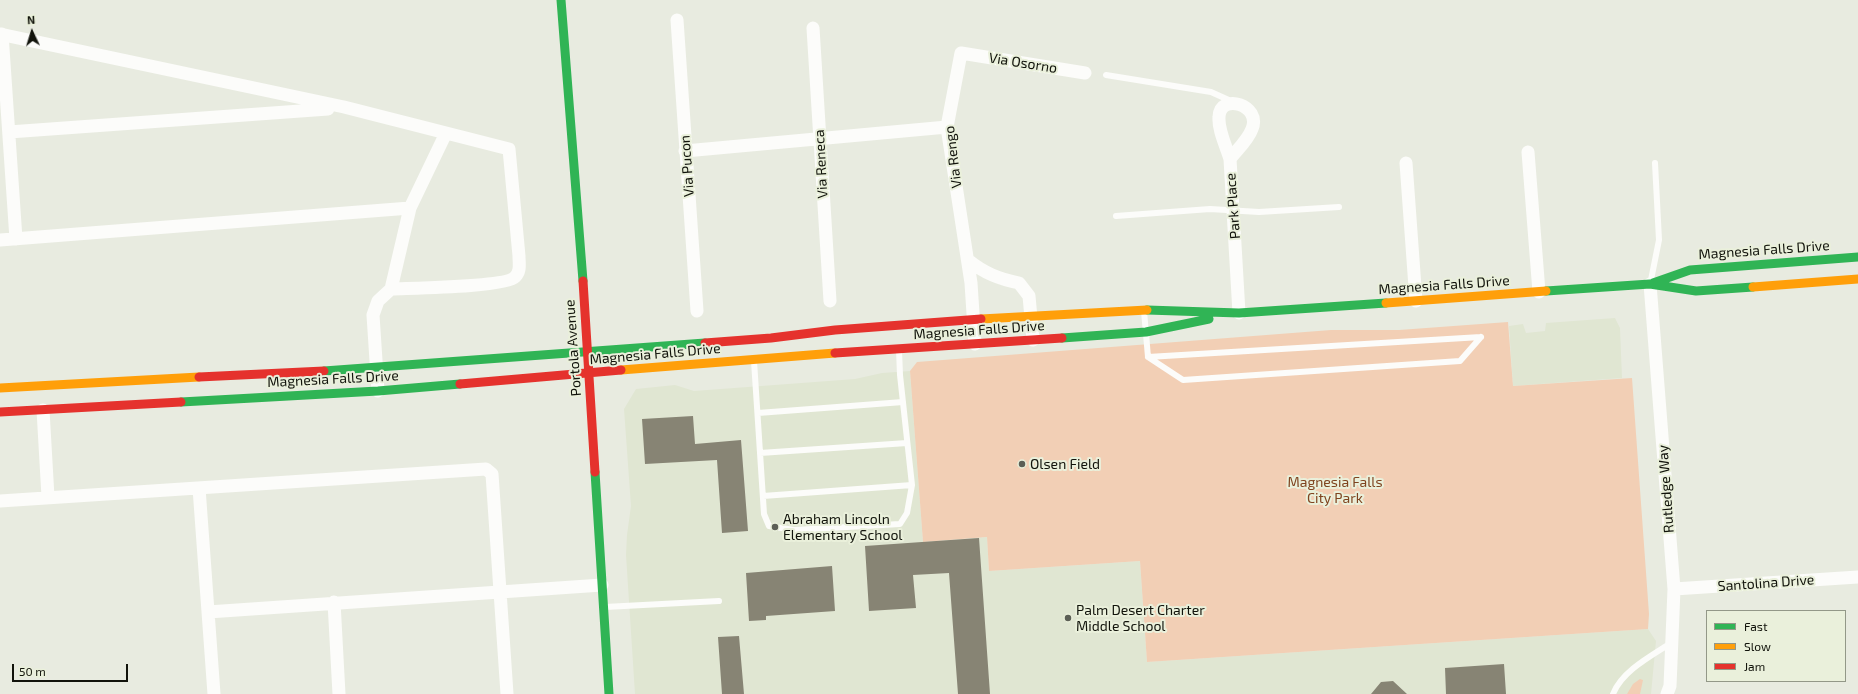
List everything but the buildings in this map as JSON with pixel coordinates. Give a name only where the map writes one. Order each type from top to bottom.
[{"type":"street","name":"Portola Avenue","points":[[561,0],[588,353],[608,694]]},
{"type":"street","name":"Via Pucon","points":[[677,20],[697,311]]},
{"type":"street","name":"Via Reneca","points":[[813,28],[830,301]]},
{"type":"street","points":[[16,239],[1,34],[344,107],[509,149],[519,271],[515,278],[505,282],[391,289]]},
{"type":"street","name":"Via Osorno","points":[[961,53],[1085,73]]},
{"type":"street","name":"Via Rengo","points":[[961,53],[947,127],[971,283],[975,344]]},
{"type":"street","points":[[1230,159],[1220,126],[1219,115],[1224,107],[1240,105]]},
{"type":"street","name":"Park Place","points":[[1239,313],[1230,159],[1252,129],[1253,122],[1250,113],[1240,105]]},
{"type":"street","points":[[9,132],[344,107]]},
{"type":"street","points":[[685,151],[947,127]]},
{"type":"street","points":[[378,391],[373,315],[378,302],[391,289],[410,208],[446,133]]},
{"type":"street","points":[[1528,152],[1538,292]]},
{"type":"street","points":[[1406,163],[1416,302]]},
{"type":"street","points":[[0,240],[410,208]]},
{"type":"street","name":"Magnesia Falls Drive","points":[[1650,284],[1690,270],[1858,257]]},
{"type":"street","points":[[968,260],[980,270],[1000,279],[1019,283],[1029,296],[1033,340]]},
{"type":"street","name":"Magnesia Falls Drive","points":[[0,388],[376,368],[588,353],[1031,315],[1144,310],[1239,313],[1416,302],[1650,284],[1696,291],[1858,279]]},
{"type":"street","name":"Rutledge Way","points":[[1650,284],[1674,589],[1670,686],[1667,694]]},
{"type":"street","name":"Magnesia Falls Drive","points":[[0,412],[378,391],[754,360],[1146,332],[1239,313]]},
{"type":"street","points":[[43,410],[48,497]]},
{"type":"street","points":[[0,501],[486,469],[492,474],[507,694]]},
{"type":"street","points":[[199,488],[214,694]]},
{"type":"street","name":"Santolina Drive","points":[[1674,589],[1858,577]]},
{"type":"street","points":[[208,612],[334,602],[602,585]]},
{"type":"street","points":[[334,602],[340,694]]},
{"type":"lane","points":[[1106,75],[1211,92],[1240,105]]},
{"type":"lane","points":[[1650,284],[1659,240],[1655,163]]},
{"type":"lane","points":[[1116,216],[1210,209],[1233,212],[1259,212],[1339,207]]},
{"type":"lane","points":[[1144,310],[1148,358]]},
{"type":"lane","points":[[1481,337],[1460,361],[1183,380],[1148,358],[1481,337]]},
{"type":"lane","points":[[754,360],[764,514],[769,526],[794,530],[900,524],[907,513],[912,485],[899,349]]},
{"type":"lane","points":[[758,413],[903,402]]},
{"type":"lane","points":[[760,453],[907,443]]},
{"type":"lane","points":[[763,496],[912,485]]},
{"type":"lane","points":[[603,607],[719,601]]},
{"type":"lane","points":[[1613,694],[1617,684],[1642,662],[1672,642]]},
{"type":"shaded area","points":[[1615,318],[1620,328],[1622,378],[1513,386],[1509,326],[1523,324],[1526,333],[1545,331],[1546,323]]},
{"type":"shaded area","name":"Abraham Lincoln Elementary School","points":[[910,371],[923,542],[987,537],[989,571],[1140,561],[1147,662],[1648,629],[1656,641],[1651,694],[635,694],[626,555],[631,506],[624,409],[636,389],[675,385],[694,391],[855,379],[882,373]]},
{"type":"green space","name":"Magnesia Falls City Park","points":[[1508,322],[1513,386],[1632,378],[1649,614],[1648,629],[1147,662],[1140,561],[989,571],[987,537],[923,542],[910,371],[917,362],[1331,330],[1399,330]]},
{"type":"green space","points":[[1640,679],[1643,680],[1640,694],[1627,694],[1633,684]]},
{"type":"traffic: fast","points":[[561,0],[583,281]]},
{"type":"traffic: fast","points":[[1653,283],[1690,270],[1858,257]]},
{"type":"traffic: fast","points":[[1546,291],[1650,284],[1696,291],[1753,287]]},
{"type":"traffic: fast","points":[[1147,310],[1239,313],[1386,303]]},
{"type":"traffic: fast","points":[[1062,338],[1146,332],[1209,319]]},
{"type":"traffic: fast","points":[[324,371],[705,343]]},
{"type":"traffic: fast","points":[[181,402],[378,391],[460,384]]},
{"type":"traffic: fast","points":[[595,472],[609,694]]},
{"type":"traffic: slow","points":[[1753,287],[1858,279]]},
{"type":"traffic: slow","points":[[1386,303],[1546,291]]},
{"type":"traffic: slow","points":[[981,319],[1147,310]]},
{"type":"traffic: slow","points":[[621,370],[835,353]]},
{"type":"traffic: slow","points":[[0,388],[199,377]]},
{"type":"traffic: jam","points":[[583,281],[595,472]]},
{"type":"traffic: jam","points":[[705,343],[771,338],[835,330],[981,319]]},
{"type":"traffic: jam","points":[[835,353],[1062,338]]},
{"type":"traffic: jam","points":[[460,384],[621,370]]},
{"type":"traffic: jam","points":[[199,377],[324,371]]},
{"type":"traffic: jam","points":[[0,412],[181,402]]},
{"type":"place","name":"Olsen Field","points":[[1022,464]]},
{"type":"place","name":"Abraham Lincoln Elementary School","points":[[775,527]]},
{"type":"place","name":"Palm Desert Charter Middle School","points":[[1068,618]]}]
